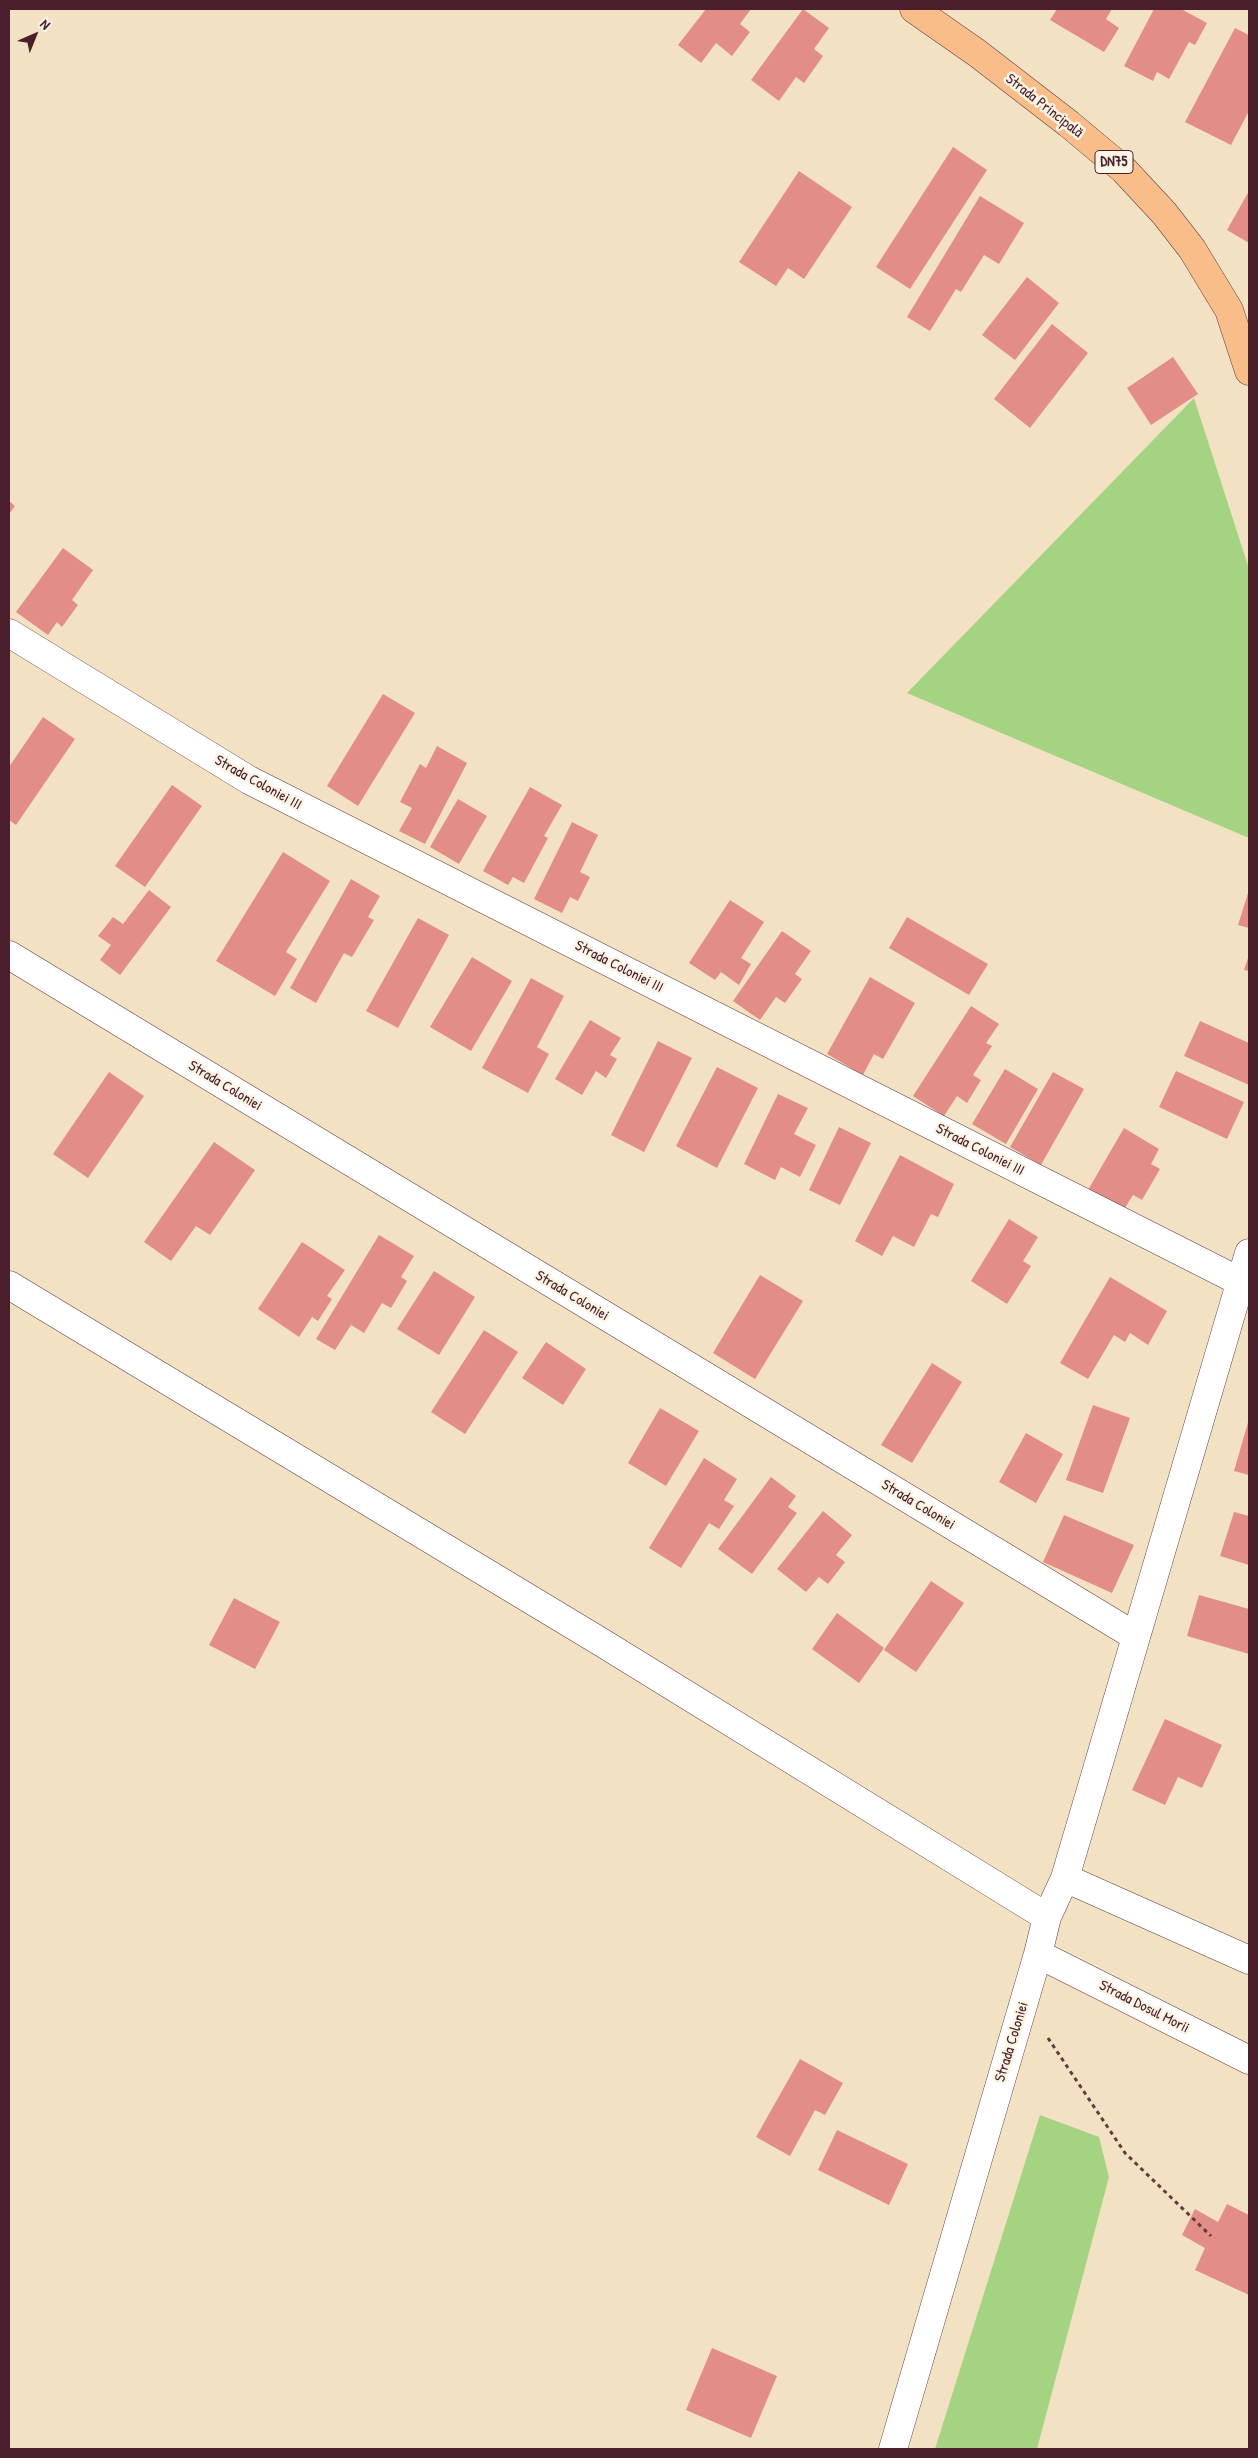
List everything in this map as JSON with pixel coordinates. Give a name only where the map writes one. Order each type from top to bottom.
[{"type":"main road","name":"Strada Principală","points":[[914,9],[977,53],[1069,124],[1124,170],[1164,212],[1192,249],[1229,310],[1249,371]]},
{"type":"street","name":"Strada Coloniei III","points":[[9,633],[249,780],[1241,1282]]},
{"type":"street","name":"Strada Coloniei","points":[[9,955],[1135,1636]]},
{"type":"street","name":"Strada Coloniei","points":[[894,2449],[1038,1954],[1047,1917],[1065,1878],[1249,1253]]},
{"type":"street","points":[[9,1285],[601,1642],[1047,1917]]},
{"type":"street","points":[[1065,1878],[1249,1960]]},
{"type":"street","name":"Strada Dosul Morii","points":[[1038,1954],[1249,2060]]},
{"type":"path","points":[[1024,2002],[1125,2153],[1211,2236]]},
{"type":"green space","points":[[1194,398],[1249,569],[1249,838],[907,693]]},
{"type":"green space","points":[[1040,2115],[1099,2137],[1109,2177],[1037,2449],[935,2449]]},
{"type":"building","points":[[706,9],[751,9],[740,24],[750,32],[732,56],[716,43],[701,63],[678,45]]},
{"type":"building","points":[[803,9],[829,28],[814,49],[823,56],[804,83],[796,77],[779,101],[751,80]]},
{"type":"building","points":[[1057,9],[1112,9],[1106,19],[1119,28],[1104,52],[1050,20]]},
{"type":"building","points":[[1154,9],[1181,9],[1207,23],[1195,45],[1189,42],[1169,79],[1157,72],[1153,81],[1124,66]]},
{"type":"building","points":[[1235,28],[1249,35],[1249,111],[1231,145],[1185,122]]},
{"type":"building","points":[[953,147],[987,170],[910,289],[876,267]]},
{"type":"building","points":[[799,171],[852,207],[804,279],[788,268],[776,286],[739,262]]},
{"type":"building","points":[[1249,191],[1249,243],[1227,230]]},
{"type":"building","points":[[980,196],[1024,223],[999,264],[984,255],[961,292],[956,289],[930,331],[907,317]]},
{"type":"building","points":[[1027,277],[1059,303],[1015,360],[982,335]]},
{"type":"building","points":[[1052,324],[1088,353],[1030,428],[994,399]]},
{"type":"building","points":[[1173,357],[1198,394],[1151,425],[1127,388]]},
{"type":"building","points":[[9,501],[15,506],[9,514]]},
{"type":"building","points":[[63,548],[93,570],[72,600],[78,605],[62,627],[57,622],[48,635],[16,612]]},
{"type":"building","points":[[383,694],[415,713],[358,806],[327,786]]},
{"type":"building","points":[[43,717],[75,739],[16,825],[9,820],[9,767]]},
{"type":"building","points":[[437,746],[467,763],[425,844],[399,831],[412,808],[400,802],[420,764],[426,768]]},
{"type":"building","points":[[172,785],[202,806],[145,887],[115,866]]},
{"type":"building","points":[[530,787],[562,805],[544,836],[548,838],[524,883],[513,877],[508,885],[483,871]]},
{"type":"building","points":[[458,799],[487,816],[459,864],[430,847]]},
{"type":"building","points":[[572,822],[598,835],[580,872],[590,877],[578,901],[570,897],[562,913],[534,899]]},
{"type":"building","points":[[283,852],[330,881],[286,952],[297,959],[275,996],[216,961]]},
{"type":"building","points":[[351,879],[380,896],[368,917],[374,920],[352,957],[344,953],[316,1003],[290,988]]},
{"type":"building","points":[[149,890],[171,907],[120,975],[100,960],[111,945],[98,936],[113,917],[123,924]]},
{"type":"building","points":[[1249,890],[1249,928],[1238,925]]},
{"type":"building","points":[[730,900],[764,922],[741,958],[751,964],[739,985],[721,972],[715,980],[689,963]]},
{"type":"building","points":[[907,917],[988,964],[969,995],[889,948]]},
{"type":"building","points":[[418,918],[449,935],[398,1028],[366,1011]]},
{"type":"building","points":[[782,931],[811,951],[795,974],[802,979],[785,1003],[776,997],[760,1020],[733,1001]]},
{"type":"building","points":[[1249,955],[1249,971],[1244,970]]},
{"type":"building","points":[[472,957],[512,981],[471,1051],[430,1027]]},
{"type":"building","points":[[870,977],[915,1003],[883,1059],[874,1054],[863,1075],[827,1054]]},
{"type":"building","points":[[531,978],[564,996],[537,1047],[549,1054],[528,1093],[482,1068]]},
{"type":"building","points":[[971,1006],[999,1024],[986,1043],[992,1046],[973,1075],[981,1080],[967,1103],[957,1096],[944,1116],[913,1096]]},
{"type":"building","points":[[590,1020],[621,1038],[610,1055],[617,1059],[606,1078],[596,1071],[582,1095],[555,1079]]},
{"type":"building","points":[[1200,1021],[1249,1043],[1249,1085],[1184,1056]]},
{"type":"building","points":[[658,1041],[692,1058],[644,1152],[611,1135]]},
{"type":"building","points":[[717,1067],[758,1088],[717,1168],[676,1146]]},
{"type":"building","points":[[1005,1069],[1038,1089],[1006,1144],[972,1124]]},
{"type":"building","points":[[1176,1071],[1244,1102],[1227,1139],[1159,1107]]},
{"type":"building","points":[[109,1072],[144,1096],[88,1178],[53,1154]]},
{"type":"building","points":[[1053,1072],[1084,1089],[1041,1165],[1010,1147]]},
{"type":"building","points":[[778,1094],[808,1108],[794,1134],[816,1145],[800,1177],[781,1167],[775,1180],[744,1164]]},
{"type":"building","points":[[839,1127],[871,1143],[840,1205],[809,1190]]},
{"type":"building","points":[[1124,1128],[1159,1149],[1151,1164],[1160,1169],[1142,1200],[1133,1195],[1123,1211],[1088,1190]]},
{"type":"building","points":[[214,1142],[255,1170],[210,1235],[196,1226],[171,1261],[144,1242]]},
{"type":"building","points":[[900,1155],[954,1184],[938,1217],[931,1214],[914,1247],[893,1236],[882,1256],[855,1241]]},
{"type":"building","points":[[1009,1219],[1038,1237],[1023,1261],[1031,1266],[1007,1304],[971,1281]]},
{"type":"building","points":[[379,1235],[414,1256],[401,1277],[407,1281],[391,1308],[382,1303],[364,1333],[351,1325],[335,1350],[316,1339]]},
{"type":"building","points":[[302,1242],[345,1270],[327,1296],[332,1299],[318,1321],[312,1317],[299,1337],[258,1309]]},
{"type":"building","points":[[434,1271],[475,1297],[439,1355],[397,1329]]},
{"type":"building","points":[[760,1275],[803,1301],[755,1379],[713,1353]]},
{"type":"building","points":[[1110,1277],[1167,1311],[1148,1345],[1130,1333],[1125,1342],[1114,1335],[1088,1379],[1060,1363]]},
{"type":"building","points":[[484,1330],[518,1352],[465,1434],[431,1412]]},
{"type":"building","points":[[546,1342],[586,1369],[563,1405],[522,1378]]},
{"type":"building","points":[[932,1363],[962,1382],[912,1463],[881,1445]]},
{"type":"building","points":[[1093,1405],[1130,1418],[1103,1493],[1066,1480]]},
{"type":"building","points":[[660,1408],[699,1431],[666,1486],[628,1463]]},
{"type":"building","points":[[1249,1419],[1249,1475],[1234,1471]]},
{"type":"building","points":[[1026,1433],[1063,1454],[1036,1503],[999,1482]]},
{"type":"building","points":[[704,1458],[737,1479],[724,1500],[734,1506],[719,1529],[709,1523],[681,1568],[649,1548]]},
{"type":"building","points":[[771,1477],[796,1496],[788,1507],[797,1513],[752,1574],[718,1549]]},
{"type":"building","points":[[823,1511],[852,1535],[836,1555],[845,1562],[828,1584],[819,1577],[806,1592],[777,1569]]},
{"type":"building","points":[[1234,1512],[1249,1516],[1249,1565],[1220,1556]]},
{"type":"building","points":[[1064,1515],[1134,1545],[1112,1593],[1043,1562]]},
{"type":"building","points":[[931,1581],[964,1603],[916,1672],[884,1650]]},
{"type":"building","points":[[1199,1595],[1249,1609],[1249,1654],[1187,1636]]},
{"type":"building","points":[[234,1598],[280,1622],[255,1669],[209,1645]]},
{"type":"building","points":[[837,1613],[884,1648],[859,1683],[812,1649]]},
{"type":"building","points":[[1165,1719],[1222,1745],[1202,1788],[1178,1777],[1165,1805],[1132,1790]]},
{"type":"building","points":[[800,2059],[843,2083],[825,2115],[815,2110],[790,2156],[756,2137]]},
{"type":"building","points":[[837,2130],[908,2164],[889,2205],[818,2170]]},
{"type":"building","points":[[1227,2204],[1249,2215],[1249,2295],[1195,2270],[1205,2248],[1182,2235],[1195,2209],[1218,2222]]},
{"type":"building","points":[[712,2348],[777,2376],[751,2438],[686,2410]]}]
